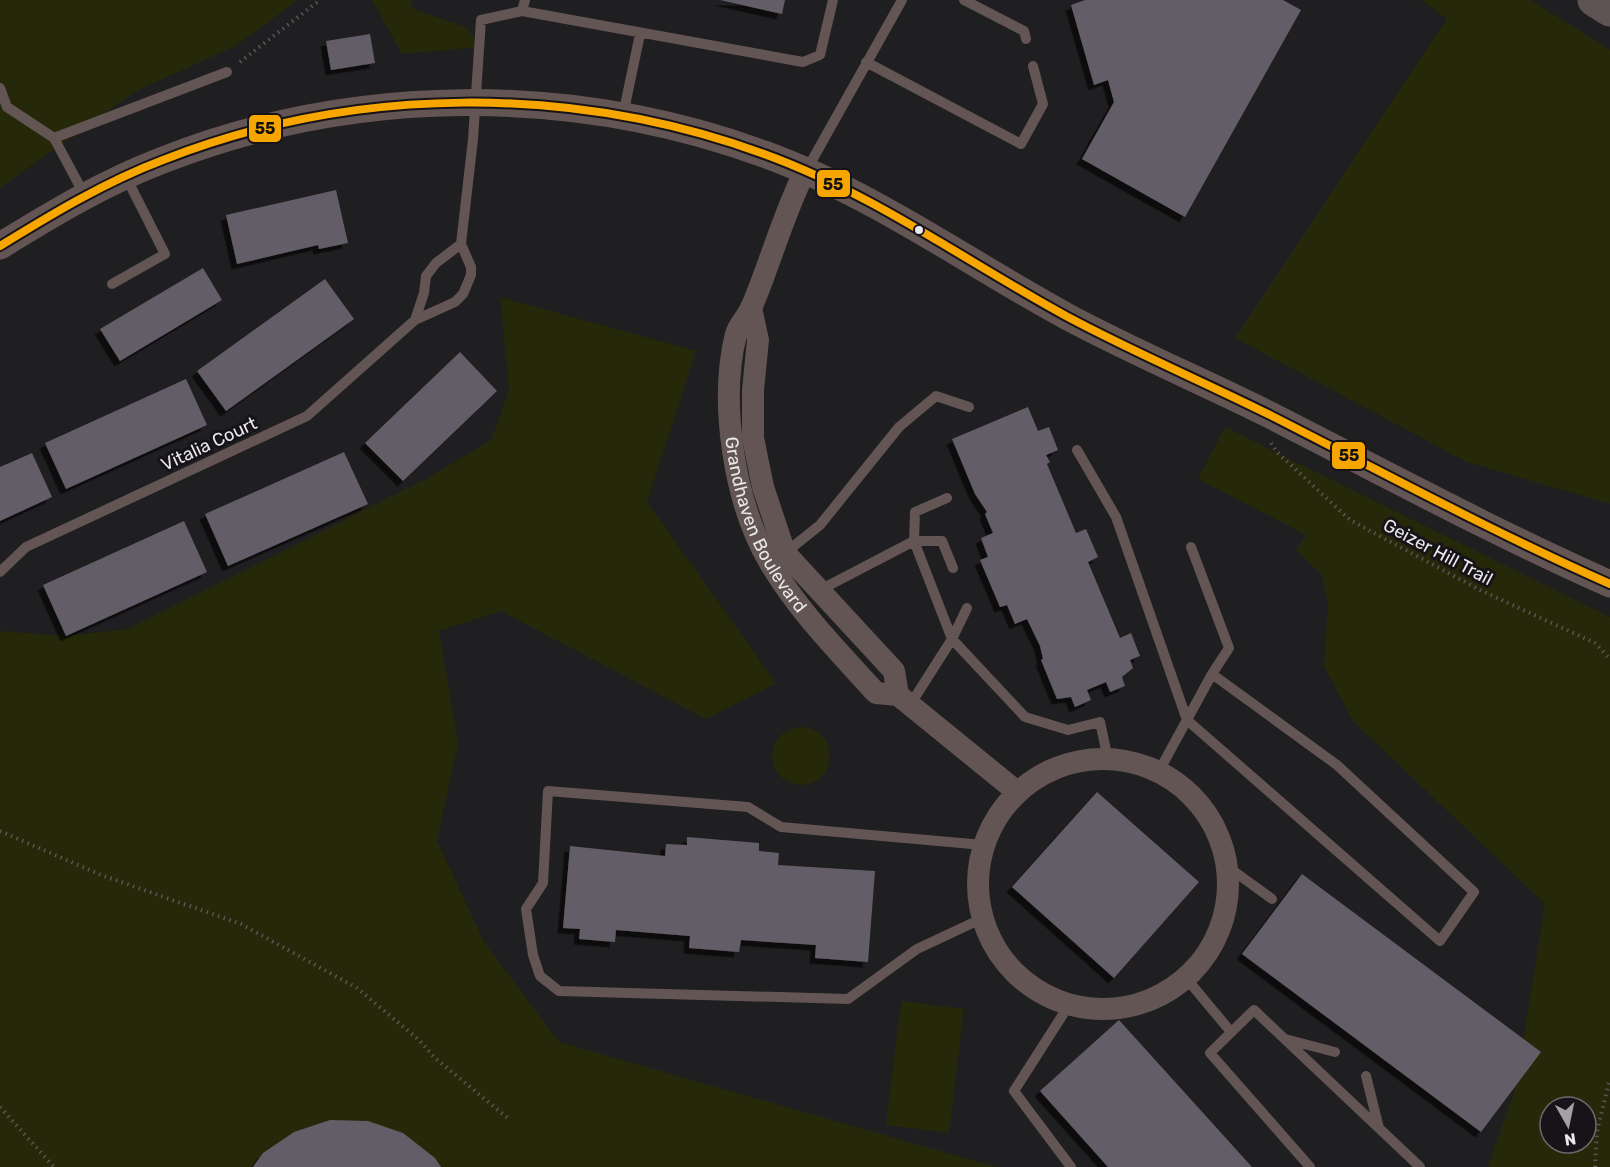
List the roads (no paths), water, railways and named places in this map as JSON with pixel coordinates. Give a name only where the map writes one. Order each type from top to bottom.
[{"type":"highway","points":[[1594,0],[1610,10]]},
{"type":"street","points":[[0,246],[86,196],[126,177],[218,140],[292,121],[372,106],[476,102],[551,106],[623,116],[688,130],[764,154],[806,171],[888,213],[1068,316],[1610,584]]},
{"type":"street","name":"Grandhaven Boulevard","points":[[806,171],[787,207],[751,308],[758,340],[753,390],[753,438],[778,559],[804,612],[876,693],[904,700],[1016,791]]},
{"type":"street","name":"Grandhaven Boulevard","points":[[778,559],[818,591],[894,671],[904,700]]},
{"type":"street","points":[[1108,759],[1120,759],[1159,771],[1192,795],[1216,828],[1228,867],[1227,908],[1212,947],[1186,978],[1152,1000],[1112,1010],[1069,1005],[1030,988],[1000,958],[981,919],[976,877],[986,836],[1016,791],[1041,774],[1079,760],[1108,759]]},
{"type":"lane","points":[[524,6],[640,34],[803,62],[820,55],[833,0]]},
{"type":"lane","points":[[806,171],[902,0]]},
{"type":"lane","points":[[964,0],[1024,31],[1026,39]]},
{"type":"lane","name":"Vitalia Court","points":[[0,572],[26,547],[307,416],[415,320],[455,302],[467,290],[471,267],[461,244],[476,102],[481,20],[524,6]]},
{"type":"lane","points":[[623,116],[640,34]]},
{"type":"lane","points":[[866,62],[1021,144],[1043,104],[1034,66]]},
{"type":"lane","points":[[54,138],[227,72]]},
{"type":"lane","points":[[0,88],[7,107],[54,138],[86,196]]},
{"type":"lane","points":[[112,284],[165,254],[126,177]]},
{"type":"lane","points":[[415,320],[424,293],[426,276],[436,263],[461,244]]},
{"type":"lane","points":[[778,559],[820,525],[899,427],[936,396],[969,408]]},
{"type":"lane","points":[[1077,450],[1116,517],[1187,720],[1440,941],[1474,892],[1337,765],[1212,674]]},
{"type":"lane","points":[[947,498],[915,512],[914,541],[952,639],[1025,717],[1068,730],[1100,722],[1108,759]]},
{"type":"lane","points":[[818,591],[914,541],[942,541],[953,568]]},
{"type":"lane","points":[[1159,771],[1212,674],[1229,648],[1191,547]]},
{"type":"lane","points":[[904,700],[952,639],[967,608]]},
{"type":"lane","points":[[981,919],[917,949],[848,999],[559,991],[540,976],[533,955],[526,909],[543,883],[548,791],[748,807],[781,827],[983,846]]},
{"type":"lane","points":[[1228,867],[1272,899]]},
{"type":"lane","points":[[1186,978],[1231,1032]]},
{"type":"lane","points":[[1069,1005],[1014,1091],[1071,1167]]},
{"type":"lane","points":[[1310,1167],[1210,1053],[1254,1010],[1420,1167]]},
{"type":"lane","points":[[1285,1039],[1335,1052]]},
{"type":"lane","points":[[1366,1076],[1379,1129]]}]
